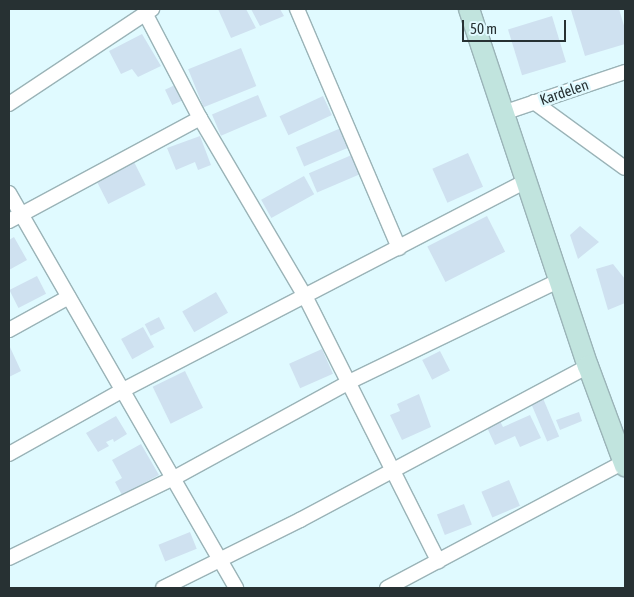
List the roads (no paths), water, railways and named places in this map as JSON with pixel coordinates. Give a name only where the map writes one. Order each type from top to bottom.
[{"type":"street","points":[[297,9],[399,248]]},
{"type":"street","points":[[386,588],[625,464],[620,431],[588,366],[525,182],[469,9]]},
{"type":"street","points":[[9,104],[148,11],[200,118],[304,296],[349,382],[390,470],[438,561]]},
{"type":"street","name":"Kardelen","points":[[503,113],[625,72]]},
{"type":"street","points":[[534,102],[625,168]]},
{"type":"street","points":[[15,218],[200,118]]},
{"type":"street","points":[[9,454],[123,390],[525,182]]},
{"type":"street","points":[[9,192],[15,218],[69,297],[174,478],[217,560],[236,588]]},
{"type":"street","points":[[9,558],[174,478],[349,382],[560,280]]},
{"type":"street","points":[[9,330],[69,297]]},
{"type":"street","points":[[163,588],[300,520],[390,470],[588,366]]}]
